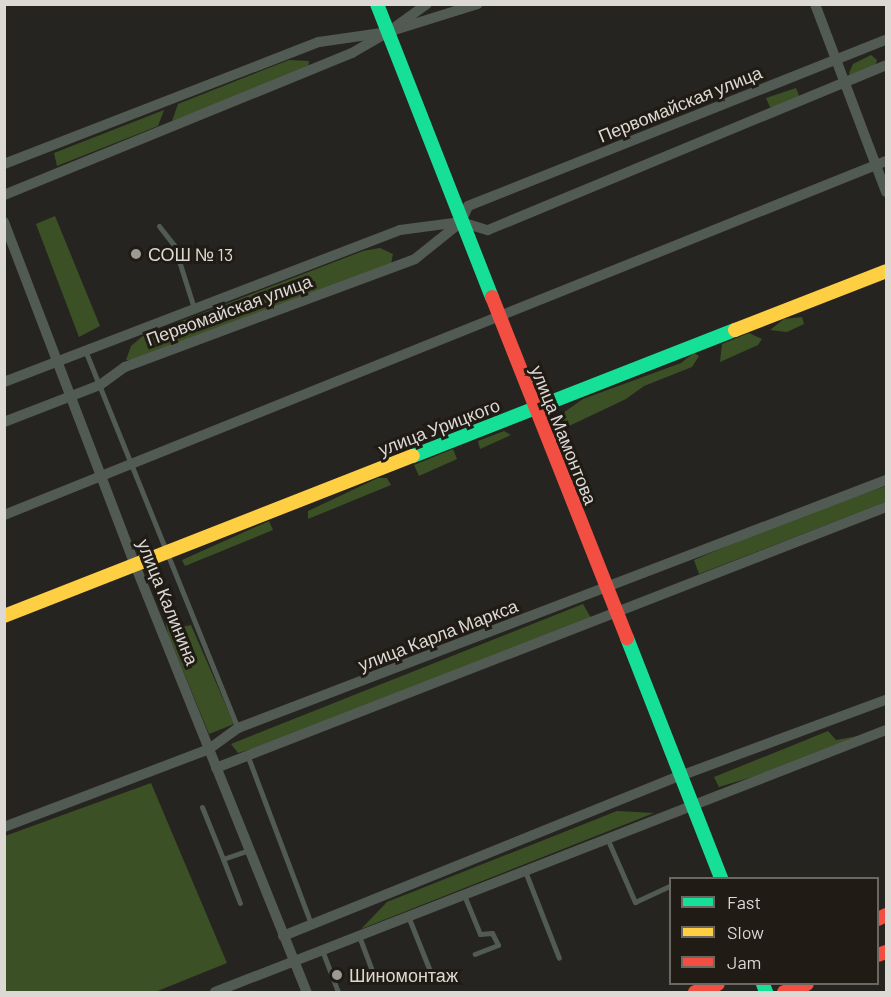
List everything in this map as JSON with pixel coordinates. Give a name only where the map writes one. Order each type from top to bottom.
[{"type":"street","name":"улица Мамонтова","points":[[377,4],[615,615],[720,877]]},
{"type":"street","points":[[4,195],[352,53],[388,32],[428,4]]},
{"type":"street","points":[[4,164],[319,42],[388,32],[478,4]]},
{"type":"street","points":[[814,4],[845,83],[881,164],[886,192]]},
{"type":"street","name":"Первомайская улица","points":[[4,422],[100,385],[125,367],[415,259],[461,222],[468,206],[886,40]]},
{"type":"street","name":"Первомайская улица","points":[[4,382],[400,230],[461,222],[488,230],[886,65]]},
{"type":"street","points":[[4,515],[499,319],[881,164]]},
{"type":"street","name":"улица Калинина","points":[[4,222],[135,565],[307,993]]},
{"type":"street","name":"улица Урицкого","points":[[4,616],[886,271]]},
{"type":"street","name":"улица Карла Маркса","points":[[4,828],[209,749],[238,728],[886,480]]},
{"type":"street","points":[[216,768],[615,615],[886,507]]},
{"type":"street","points":[[283,936],[680,776],[886,700]]},
{"type":"street","points":[[215,993],[886,730]]},
{"type":"street","points":[[695,993],[715,985]]},
{"type":"street","points":[[784,993],[804,985]]},
{"type":"lane","points":[[159,226],[174,245],[194,308]]},
{"type":"lane","points":[[87,355],[134,465],[238,728]]},
{"type":"lane","points":[[248,757],[311,926]]},
{"type":"lane","points":[[202,807],[240,903]]},
{"type":"lane","points":[[607,838],[634,902],[669,886]]},
{"type":"lane","points":[[223,859],[249,850]]},
{"type":"lane","points":[[525,871],[559,958]]},
{"type":"lane","points":[[464,895],[480,934],[492,933],[498,945],[475,954]]},
{"type":"lane","points":[[408,916],[430,971]]},
{"type":"lane","points":[[359,936],[374,976]]},
{"type":"lane","points":[[322,951],[338,993]]},
{"type":"green space","points":[[871,55],[877,60],[874,71],[853,81],[849,73],[853,64]]},
{"type":"green space","points":[[289,60],[309,61],[308,69],[172,121],[178,104]]},
{"type":"green space","points":[[796,88],[800,98],[788,106],[770,107],[766,98]]},
{"type":"green space","points":[[164,110],[158,126],[57,166],[54,153]]},
{"type":"green space","points":[[55,216],[100,326],[79,337],[36,224]]},
{"type":"green space","points":[[380,248],[393,254],[391,264],[139,361],[126,360],[131,346],[143,336],[363,251]]},
{"type":"green space","points":[[802,317],[804,324],[787,332],[770,330],[784,319]]},
{"type":"green space","points":[[749,333],[762,339],[758,345],[720,362],[722,344]]},
{"type":"green space","points":[[694,353],[699,356],[692,367],[644,386],[626,399],[569,426],[561,421],[563,413],[583,399],[681,363]]},
{"type":"green space","points":[[504,431],[511,435],[480,449],[478,441]]},
{"type":"green space","points":[[453,449],[457,459],[419,476],[414,465]]},
{"type":"green space","points":[[378,478],[387,478],[391,485],[308,519],[308,511]]},
{"type":"green space","points":[[886,486],[886,502],[699,574],[694,560],[795,517]]},
{"type":"green space","points":[[269,521],[273,530],[185,566],[182,560]]},
{"type":"green space","points":[[159,591],[177,628],[191,625],[234,724],[209,734],[168,634]]},
{"type":"green space","points":[[583,604],[591,618],[265,745],[238,753],[231,744]]},
{"type":"green space","points":[[828,731],[836,740],[858,736],[752,777],[719,787],[714,777]]},
{"type":"green space","points":[[151,783],[227,963],[155,992],[5,992],[5,836]]},
{"type":"green space","points":[[617,811],[654,813],[361,929],[387,902]]},
{"type":"traffic: fast","points":[[377,4],[492,297]]},
{"type":"traffic: fast","points":[[413,456],[735,330]]},
{"type":"traffic: fast","points":[[627,638],[721,877]]},
{"type":"traffic: fast","points":[[763,985],[766,992]]},
{"type":"traffic: slow","points":[[735,330],[886,271]]},
{"type":"traffic: slow","points":[[4,616],[413,456]]},
{"type":"traffic: jam","points":[[492,297],[627,638]]},
{"type":"traffic: jam","points":[[879,918],[886,915]]},
{"type":"traffic: jam","points":[[879,955],[886,952]]},
{"type":"traffic: jam","points":[[695,992],[715,985]]},
{"type":"traffic: jam","points":[[784,992],[804,985]]},
{"type":"place","name":"СОШ № 13","points":[[136,254]]},
{"type":"place","name":"Шиномонтаж","points":[[337,975]]}]
